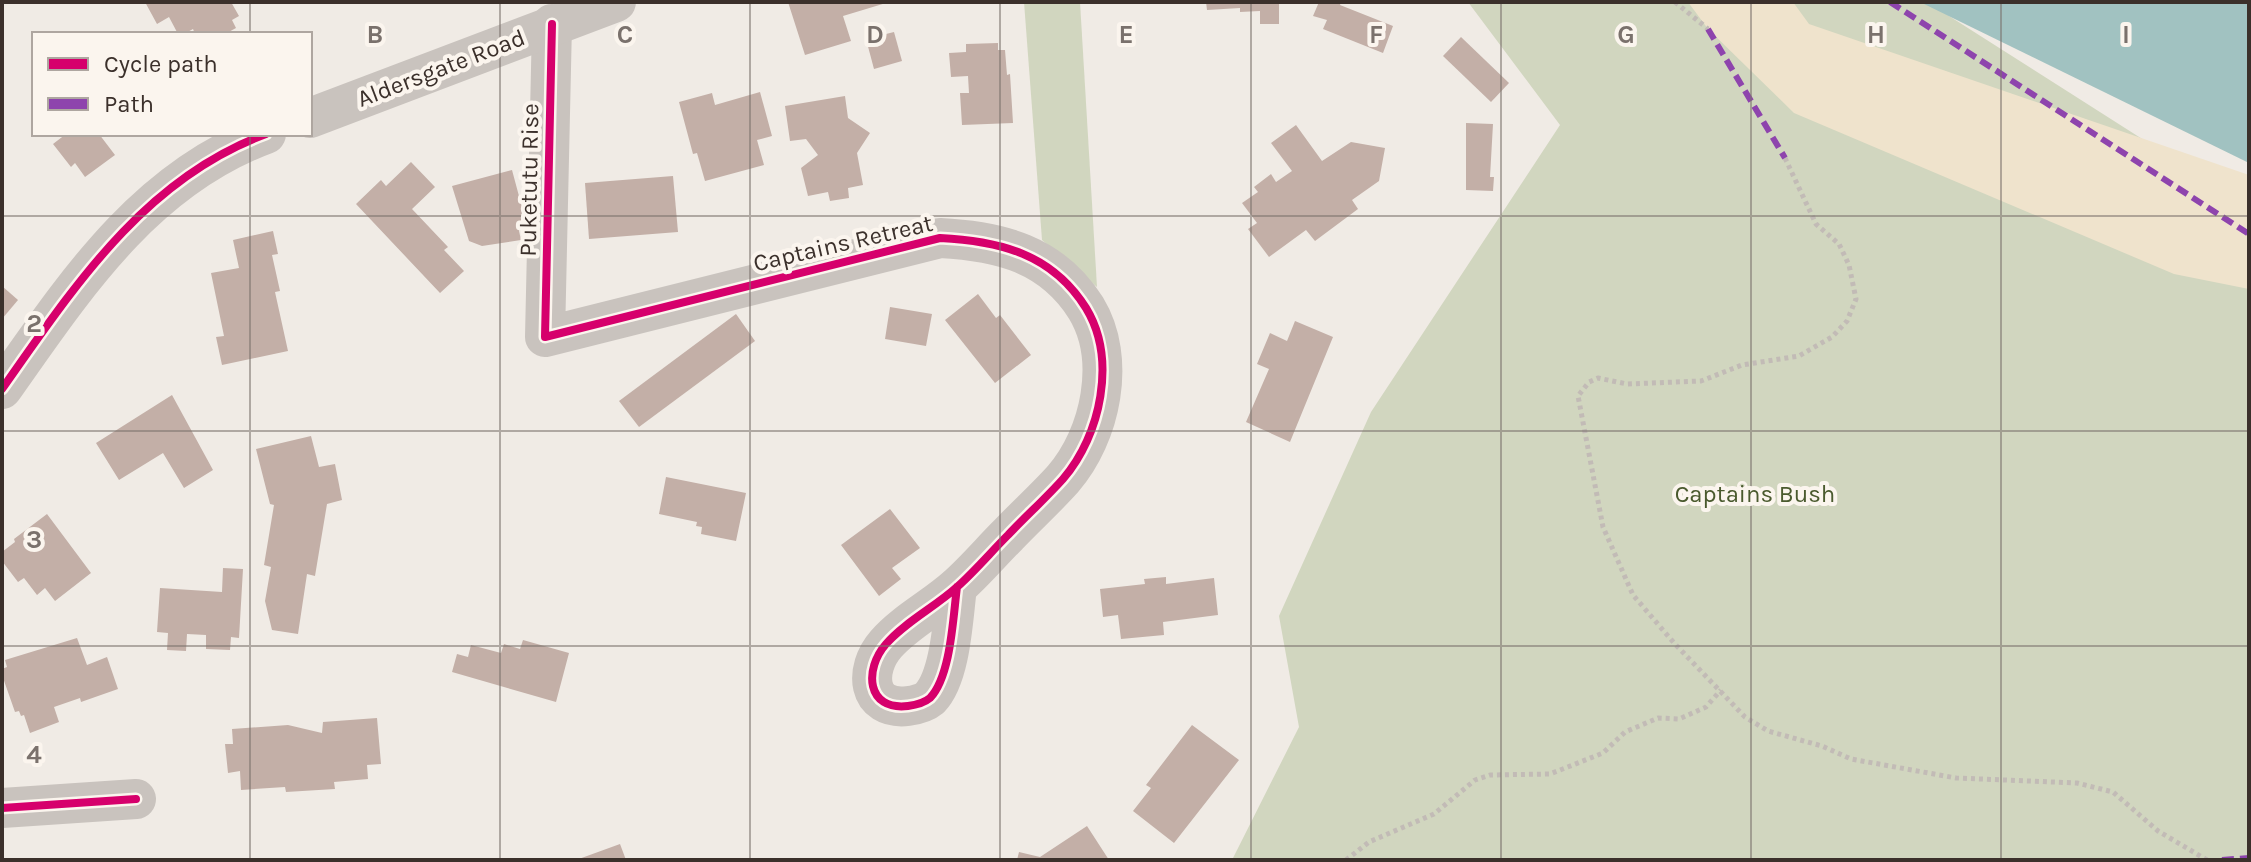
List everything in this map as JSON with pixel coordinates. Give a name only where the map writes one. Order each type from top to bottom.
[{"type":"street","name":"Aldersgate Road","points":[[312,117],[616,2]]},
{"type":"street","name":"Puketutu Rise","points":[[545,337],[552,24]]},
{"type":"street","points":[[2,389],[95,264],[133,219],[194,170],[261,136]]},
{"type":"street","name":"Captains Retreat","points":[[545,337],[940,238],[976,240],[1010,247],[1049,268],[1074,290],[1093,320],[1102,353],[1101,389],[1094,421],[1065,476],[957,587]]},
{"type":"street","points":[[2,808],[136,799]]},
{"type":"path","points":[[1675,2],[1708,29]]},
{"type":"path","points":[[1785,158],[1816,224],[1839,244],[1849,265],[1856,299],[1847,321],[1832,337],[1799,356],[1742,365],[1701,381],[1627,384],[1598,378],[1589,382],[1578,396],[1603,527],[1633,595],[1745,717],[1768,731],[1822,746],[1851,759],[1956,778],[2077,783],[2113,792],[2158,831],[2207,860]]},
{"type":"path","points":[[1346,860],[1369,842],[1434,814],[1475,780],[1490,775],[1550,774],[1603,753],[1625,732],[1658,718],[1679,719],[1706,707],[1721,690]]},
{"type":"green space","points":[[1024,2],[1080,2],[1097,287],[1042,240]]},
{"type":"green space","name":"Captains Bush","points":[[1468,2],[1927,2],[2249,207],[2249,860],[1232,860],[1299,727],[1279,616],[1371,412],[1560,125]]},
{"type":"sand","points":[[1688,2],[1793,2],[1809,24],[2249,175],[2249,289],[2174,274],[1794,113],[1708,29]]},
{"type":"water","points":[[1920,2],[2249,2],[2249,163]]},
{"type":"building","points":[[145,2],[231,2],[239,16],[232,20],[236,28],[229,32],[194,32],[193,29],[177,32],[169,17],[157,24]]},
{"type":"building","points":[[788,2],[886,3],[843,16],[851,41],[805,55]]},
{"type":"building","points":[[1206,2],[1279,2],[1279,24],[1260,24],[1260,11],[1240,12],[1240,8],[1207,10]]},
{"type":"building","points":[[1319,2],[1341,2],[1340,5],[1393,26],[1383,53],[1323,29],[1327,20],[1313,16]]},
{"type":"building","points":[[894,32],[902,61],[874,69],[866,39]]},
{"type":"building","points":[[1461,37],[1509,83],[1491,102],[1443,56]]},
{"type":"building","points":[[998,43],[998,50],[1005,50],[1007,75],[1010,74],[1013,123],[962,125],[960,93],[969,93],[968,76],[951,77],[949,53],[966,52],[966,44]]},
{"type":"building","points":[[760,92],[772,136],[757,140],[764,165],[705,181],[697,153],[693,154],[679,102],[712,93],[715,105]]},
{"type":"building","points":[[845,96],[848,118],[870,133],[857,153],[863,185],[848,188],[849,198],[830,201],[828,192],[808,196],[801,168],[818,155],[806,139],[790,141],[785,106]]},
{"type":"building","points":[[1466,123],[1493,124],[1490,177],[1494,177],[1493,191],[1466,190]]},
{"type":"building","points":[[1296,125],[1322,161],[1351,142],[1385,148],[1379,181],[1352,200],[1358,209],[1315,241],[1306,230],[1269,257],[1248,229],[1257,223],[1242,203],[1258,192],[1254,187],[1271,174],[1276,182],[1292,171],[1271,143]]},
{"type":"building","points":[[63,136],[101,136],[115,155],[85,177],[75,163],[71,167],[53,144]]},
{"type":"building","points":[[411,162],[435,187],[412,209],[448,247],[444,250],[464,271],[440,293],[356,204],[381,180],[386,186]]},
{"type":"building","points":[[512,170],[523,211],[519,231],[521,240],[482,246],[469,241],[452,186]]},
{"type":"building","points":[[673,176],[678,232],[589,239],[585,183]]},
{"type":"building","points":[[273,231],[278,254],[272,255],[280,291],[275,292],[288,351],[222,365],[216,337],[224,336],[211,273],[239,268],[233,240]]},
{"type":"building","points":[[2,286],[18,300],[2,319]]},
{"type":"building","points":[[978,294],[996,318],[1000,315],[1031,355],[995,383],[945,320]]},
{"type":"building","points":[[890,307],[932,314],[926,346],[885,339]]},
{"type":"building","points":[[736,314],[755,341],[639,427],[619,401]]},
{"type":"building","points":[[1295,321],[1333,337],[1290,442],[1246,422],[1269,369],[1257,364],[1270,333],[1287,341]]},
{"type":"building","points":[[172,395],[213,470],[184,488],[163,453],[119,480],[96,443]]},
{"type":"building","points":[[311,436],[319,467],[335,464],[342,500],[327,504],[315,576],[307,574],[298,634],[272,630],[265,601],[271,567],[264,565],[274,505],[270,504],[256,449]]},
{"type":"building","points":[[666,477],[746,493],[736,541],[701,534],[702,527],[696,526],[697,522],[659,514]]},
{"type":"building","points":[[890,509],[920,548],[892,568],[901,579],[879,596],[841,545]]},
{"type":"building","points":[[47,514],[91,573],[55,601],[45,588],[37,595],[24,578],[18,582],[2,561],[2,552],[15,542],[14,539]]},
{"type":"building","points":[[223,568],[243,569],[239,638],[231,637],[230,650],[206,649],[206,635],[187,634],[186,651],[167,650],[168,633],[157,632],[160,588],[222,592]]},
{"type":"building","points":[[1166,577],[1166,584],[1214,578],[1218,615],[1163,622],[1164,635],[1121,639],[1118,615],[1103,617],[1100,589],[1145,584],[1144,579]]},
{"type":"building","points":[[77,638],[87,665],[107,657],[118,689],[81,702],[80,698],[54,707],[59,722],[30,733],[24,715],[15,712],[2,675],[2,669],[7,667],[5,660]]},
{"type":"building","points":[[523,640],[569,653],[556,702],[452,672],[457,654],[468,657],[471,645],[501,653],[504,644],[520,649]]},
{"type":"building","points":[[377,718],[381,764],[367,765],[368,779],[334,782],[335,789],[286,792],[285,787],[241,790],[240,771],[228,773],[225,744],[233,744],[232,729],[288,725],[322,733],[323,722]]},
{"type":"building","points":[[1192,725],[1239,760],[1174,843],[1133,811],[1151,788],[1146,785]]},
{"type":"building","points":[[1087,826],[1109,860],[1017,860],[1019,852],[1040,857]]},
{"type":"building","points":[[620,844],[626,860],[576,860]]},
{"type":"marked path","points":[[1890,2],[2249,234]]},
{"type":"marked path","points":[[1708,29],[1785,158]]},
{"type":"marked path","points":[[2222,860],[2249,858]]},
{"type":"cycle path","points":[[552,24],[545,337],[940,238],[1004,247],[1023,254],[1057,275],[1086,308],[1101,350],[1102,373],[1095,419],[1087,441],[1063,479],[970,575],[886,644],[874,665],[872,676],[877,695],[884,702],[894,706],[917,704],[930,698],[937,688],[950,646],[957,587]]},
{"type":"cycle path","points":[[2,389],[56,312],[115,240],[183,178],[262,136]]},
{"type":"cycle path","points":[[2,808],[136,799]]}]
